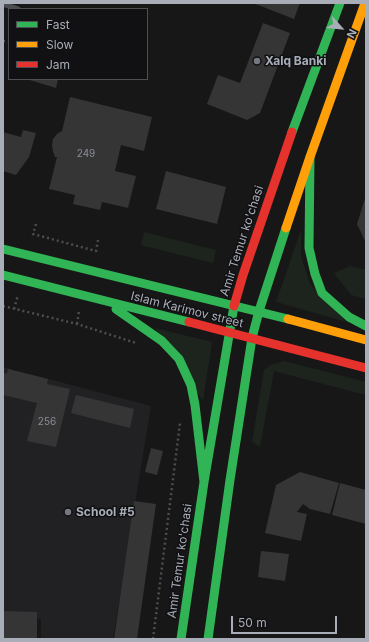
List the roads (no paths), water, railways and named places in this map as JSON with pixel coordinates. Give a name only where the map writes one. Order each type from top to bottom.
[{"type":"main road","name":"Amir Temur ko'chasi","points":[[181,639],[204,482],[234,306],[243,275],[301,106],[340,3]]},
{"type":"main road","points":[[208,639],[229,487],[252,338],[259,311],[310,157],[365,3]]},
{"type":"main road","points":[[310,157],[309,248],[315,274],[322,293],[349,317],[366,326]]},
{"type":"main road","name":"Islam Karimov street","points":[[3,249],[259,311],[366,340]]},
{"type":"main road","name":"Islam Karimov street","points":[[3,276],[229,332],[366,368]]},
{"type":"main road","points":[[103,302],[128,317],[162,341],[179,359],[191,385],[195,405],[204,482]]},
{"type":"lane","points":[[3,4],[15,8]]},
{"type":"place","name":"Xalq Banki","points":[[257,61]]},
{"type":"place","name":"School #5","points":[[68,512]]}]
